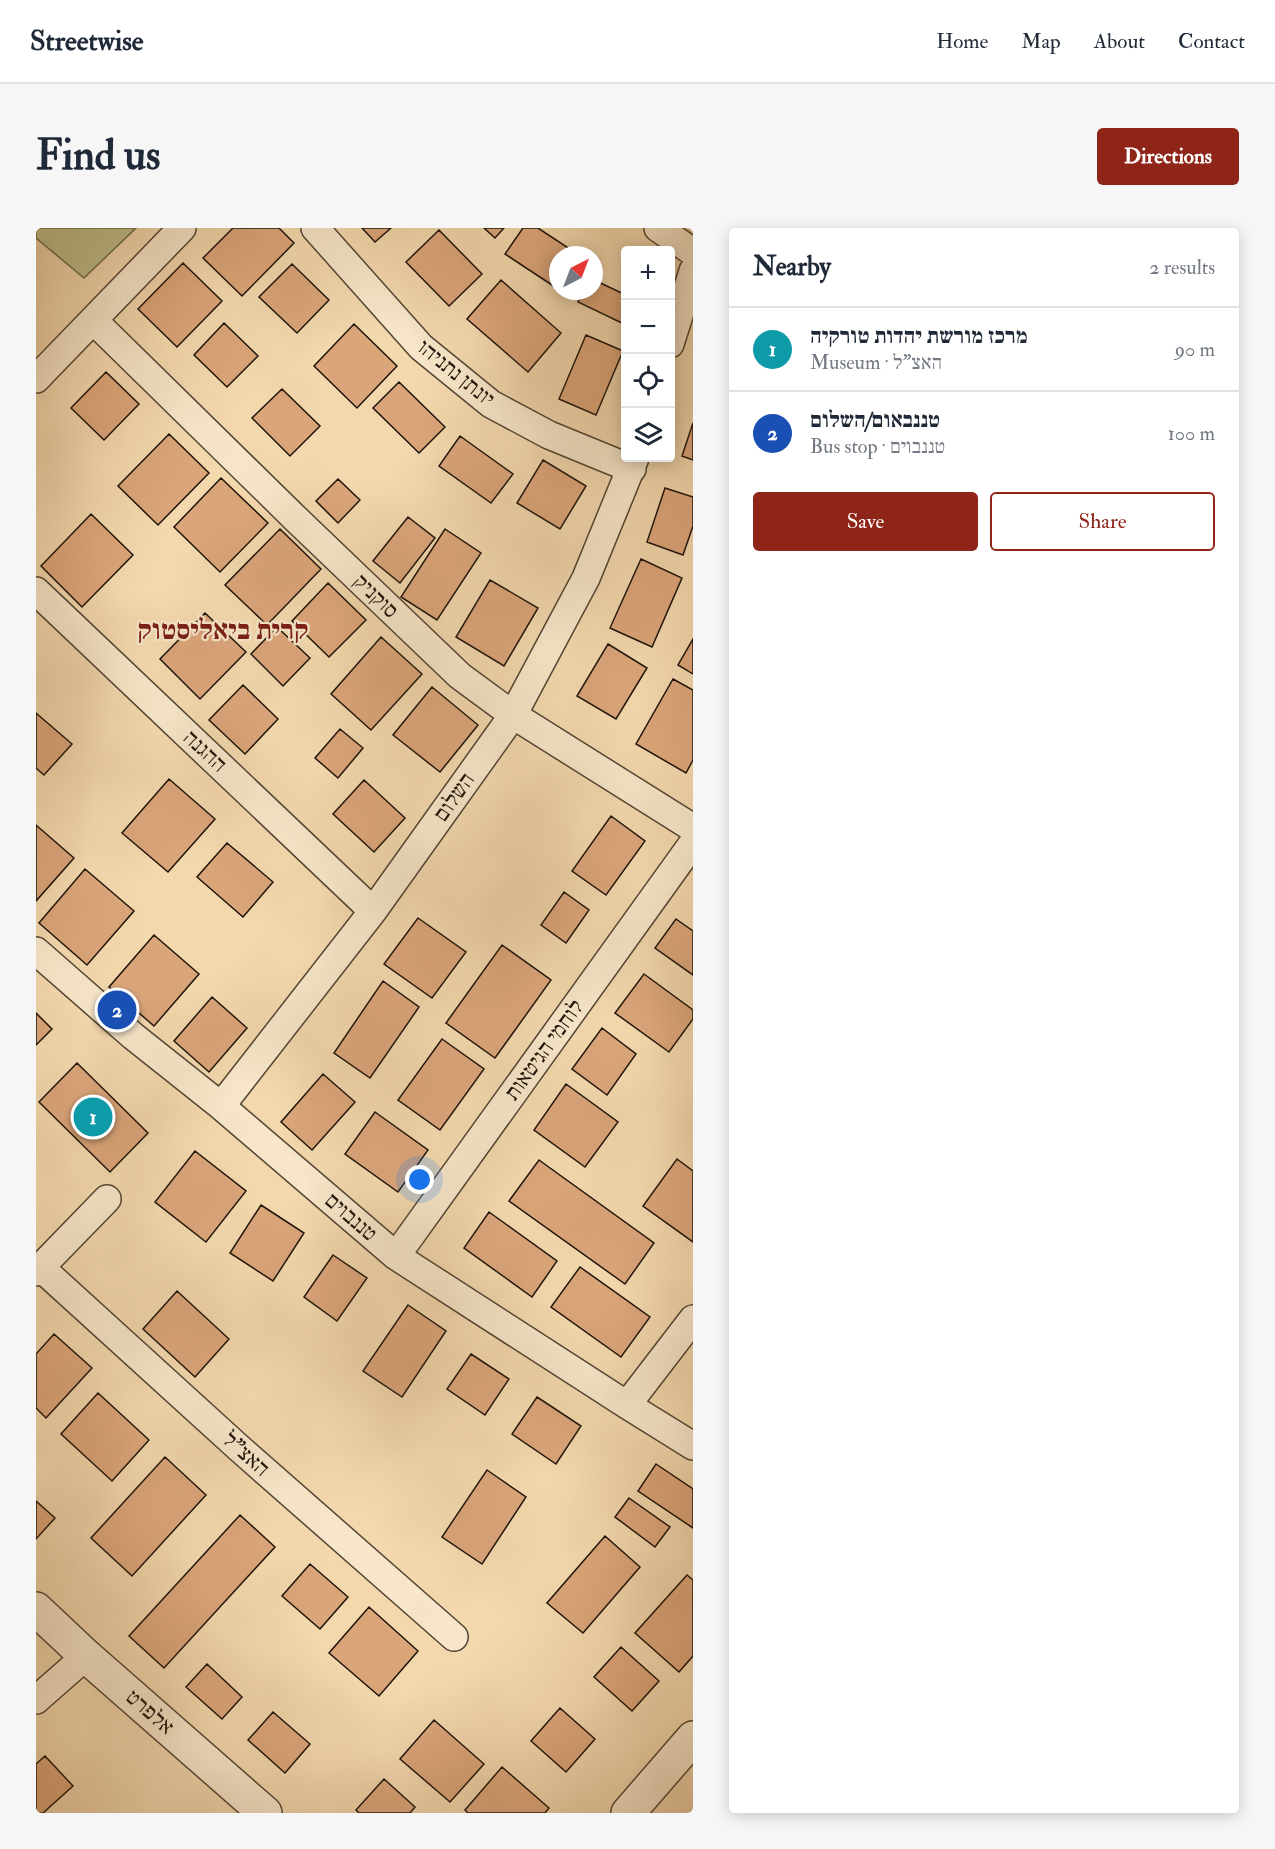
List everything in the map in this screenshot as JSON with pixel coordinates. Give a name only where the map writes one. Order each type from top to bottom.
[{"type":"street","points":[[36,379],[182,228]]},
{"type":"street","name":"יונתן נתניהו","points":[[315,228],[421,347],[491,404],[549,435],[634,463]]},
{"type":"street","points":[[658,228],[693,252]]},
{"type":"street","points":[[675,328],[693,271]]},
{"type":"street","name":"סוקניק","points":[[94,321],[460,676],[513,715],[693,828]]},
{"type":"street","name":"השלום","points":[[221,1106],[373,911],[513,715],[586,578],[634,463]]},
{"type":"street","name":"ההגנה","points":[[36,591],[373,911]]},
{"type":"street","name":"לוחמי הגיטאות","points":[[396,1256],[693,843]]},
{"type":"street","name":"טננבוים","points":[[36,951],[132,1036],[221,1106],[396,1256],[627,1406],[693,1446]]},
{"type":"street","name":"האצ\"ל","points":[[107,1199],[38,1270],[454,1637]]},
{"type":"street","points":[[627,1406],[693,1319]]},
{"type":"street","name":"אלפרט","points":[[36,1609],[86,1656],[265,1813]]},
{"type":"street","points":[[36,1700],[86,1656]]},
{"type":"street","points":[[628,1813],[693,1738]]},
{"type":"green space","points":[[36,228],[136,228],[84,278],[36,238]]},
{"type":"building","points":[[233,228],[279,228],[294,243],[242,296],[203,258]]},
{"type":"building","points":[[362,228],[391,228],[375,242]]},
{"type":"building","points":[[484,228],[504,228],[495,238]]},
{"type":"building","points":[[523,228],[538,228],[565,246],[549,246],[549,283],[505,254]]},
{"type":"building","points":[[439,230],[482,274],[449,306],[406,262]]},
{"type":"building","points":[[183,263],[222,301],[177,347],[138,309]]},
{"type":"building","points":[[292,264],[329,300],[297,333],[259,297]]},
{"type":"building","points":[[501,280],[561,333],[528,372],[467,319]]},
{"type":"building","points":[[603,284],[621,293],[621,323],[578,302],[579,300],[603,300]]},
{"type":"building","points":[[224,323],[258,356],[227,387],[194,355]]},
{"type":"building","points":[[354,324],[397,366],[357,408],[314,366]]},
{"type":"building","points":[[586,335],[621,350],[621,356],[596,415],[559,399]]},
{"type":"building","points":[[106,372],[139,404],[104,440],[71,408]]},
{"type":"building","points":[[399,382],[445,427],[419,453],[373,408]]},
{"type":"building","points":[[282,389],[320,426],[290,456],[252,418]]},
{"type":"building","points":[[693,423],[693,460],[682,456]]},
{"type":"building","points":[[169,434],[209,473],[158,525],[118,486]]},
{"type":"building","points":[[460,436],[513,474],[491,503],[439,466]]},
{"type":"building","points":[[543,460],[586,486],[560,529],[517,503]]},
{"type":"building","points":[[221,478],[268,523],[220,572],[174,527]]},
{"type":"building","points":[[338,479],[360,500],[338,523],[316,501]]},
{"type":"building","points":[[665,488],[693,497],[693,526],[683,555],[647,542]]},
{"type":"building","points":[[91,514],[133,555],[82,607],[41,566]]},
{"type":"building","points":[[408,517],[435,538],[400,583],[373,561]]},
{"type":"building","points":[[280,529],[321,569],[267,625],[225,585]]},
{"type":"building","points":[[445,529],[481,553],[437,620],[401,597]]},
{"type":"building","points":[[641,559],[682,578],[652,647],[610,628]]},
{"type":"building","points":[[490,580],[538,608],[504,666],[456,637]]},
{"type":"building","points":[[328,583],[366,620],[329,657],[292,621]]},
{"type":"building","points":[[205,613],[246,652],[200,699],[160,659]]},
{"type":"building","points":[[277,627],[310,658],[283,686],[251,654]]},
{"type":"building","points":[[381,637],[422,674],[371,730],[331,694]]},
{"type":"building","points":[[693,639],[693,674],[678,665]]},
{"type":"building","points":[[608,644],[647,668],[616,719],[577,696]]},
{"type":"building","points":[[673,679],[693,690],[693,760],[686,773],[636,744]]},
{"type":"building","points":[[243,685],[278,719],[245,754],[209,720]]},
{"type":"building","points":[[432,687],[478,725],[440,772],[393,735]]},
{"type":"building","points":[[36,713],[72,744],[44,775],[36,768]]},
{"type":"building","points":[[340,729],[363,748],[338,778],[315,758]]},
{"type":"building","points":[[169,779],[215,819],[168,872],[122,833]]},
{"type":"building","points":[[364,780],[405,818],[374,852],[333,814]]},
{"type":"building","points":[[611,816],[645,841],[606,895],[572,871]]},
{"type":"building","points":[[36,825],[74,858],[36,901]]},
{"type":"building","points":[[227,843],[273,882],[243,917],[197,877]]},
{"type":"building","points":[[85,869],[134,911],[87,965],[39,923]]},
{"type":"building","points":[[564,892],[589,910],[566,943],[541,925]]},
{"type":"building","points":[[418,918],[466,952],[432,998],[384,964]]},
{"type":"building","points":[[676,919],[693,931],[693,975],[655,948]]},
{"type":"building","points":[[154,935],[199,974],[154,1026],[109,987]]},
{"type":"building","points":[[502,945],[551,980],[495,1058],[446,1023]]},
{"type":"building","points":[[644,974],[693,1010],[693,1019],[669,1052],[615,1013]]},
{"type":"building","points":[[383,981],[419,1007],[370,1078],[334,1053]]},
{"type":"building","points":[[212,997],[247,1028],[209,1072],[174,1041]]},
{"type":"building","points":[[36,1013],[52,1029],[36,1045]]},
{"type":"building","points":[[602,1028],[636,1054],[607,1095],[572,1069]]},
{"type":"building","points":[[442,1039],[484,1069],[440,1130],[398,1100]]},
{"type":"building","points":[[77,1063],[148,1133],[110,1172],[39,1102]]},
{"type":"building","points":[[323,1074],[355,1102],[312,1150],[281,1122]]},
{"type":"building","points":[[566,1084],[618,1122],[585,1167],[534,1130]]},
{"type":"building","points":[[375,1112],[428,1150],[398,1192],[345,1154]]},
{"type":"building","points":[[195,1151],[246,1191],[206,1242],[155,1202]]},
{"type":"building","points":[[677,1159],[693,1171],[693,1242],[643,1206]]},
{"type":"building","points":[[539,1160],[654,1243],[625,1284],[509,1201]]},
{"type":"building","points":[[261,1205],[304,1233],[273,1281],[230,1253]]},
{"type":"building","points":[[489,1212],[557,1261],[532,1297],[464,1248]]},
{"type":"building","points":[[333,1255],[367,1278],[337,1321],[304,1297]]},
{"type":"building","points":[[580,1267],[650,1317],[621,1357],[551,1307]]},
{"type":"building","points":[[177,1291],[229,1339],[195,1377],[143,1329]]},
{"type":"building","points":[[408,1305],[446,1331],[402,1397],[363,1371]]},
{"type":"building","points":[[54,1334],[92,1368],[46,1418],[36,1408],[36,1354]]},
{"type":"building","points":[[471,1354],[509,1379],[485,1415],[447,1389]]},
{"type":"building","points":[[98,1393],[149,1440],[112,1481],[61,1434]]},
{"type":"building","points":[[537,1397],[581,1426],[556,1464],[512,1434]]},
{"type":"building","points":[[165,1457],[206,1495],[132,1576],[91,1538]]},
{"type":"building","points":[[656,1464],[693,1489],[693,1528],[638,1491]]},
{"type":"building","points":[[487,1470],[526,1497],[482,1564],[442,1537]]},
{"type":"building","points":[[629,1498],[670,1527],[655,1547],[615,1517]]},
{"type":"building","points":[[36,1501],[55,1518],[36,1539]]},
{"type":"building","points":[[240,1515],[275,1547],[164,1668],[129,1636]]},
{"type":"building","points":[[605,1536],[640,1567],[583,1633],[547,1603]]},
{"type":"building","points":[[310,1564],[348,1597],[320,1629],[282,1596]]},
{"type":"building","points":[[687,1575],[693,1580],[693,1656],[679,1672],[635,1633]]},
{"type":"building","points":[[369,1607],[418,1651],[379,1696],[329,1653]]},
{"type":"building","points":[[621,1647],[659,1681],[632,1711],[594,1677]]},
{"type":"building","points":[[207,1664],[242,1697],[222,1719],[186,1687]]},
{"type":"building","points":[[560,1708],[595,1739],[566,1772],[531,1741]]},
{"type":"building","points":[[273,1712],[310,1744],[285,1773],[248,1740]]},
{"type":"building","points":[[434,1720],[484,1764],[450,1802],[400,1759]]},
{"type":"building","points":[[45,1756],[73,1786],[43,1813],[36,1813],[36,1764]]},
{"type":"building","points":[[502,1767],[549,1808],[545,1813],[468,1813],[465,1810]]},
{"type":"building","points":[[384,1779],[415,1807],[410,1813],[359,1813],[356,1810]]},
{"type":"place","name":"טננבאום/השלום","points":[[117,1010]]},
{"type":"place","name":"מרכז מורשת יהדות טורקיה","points":[[93,1117]]},
{"type":"district","name":"קרית ביאליסטוק","points":[[223,630]]}]
